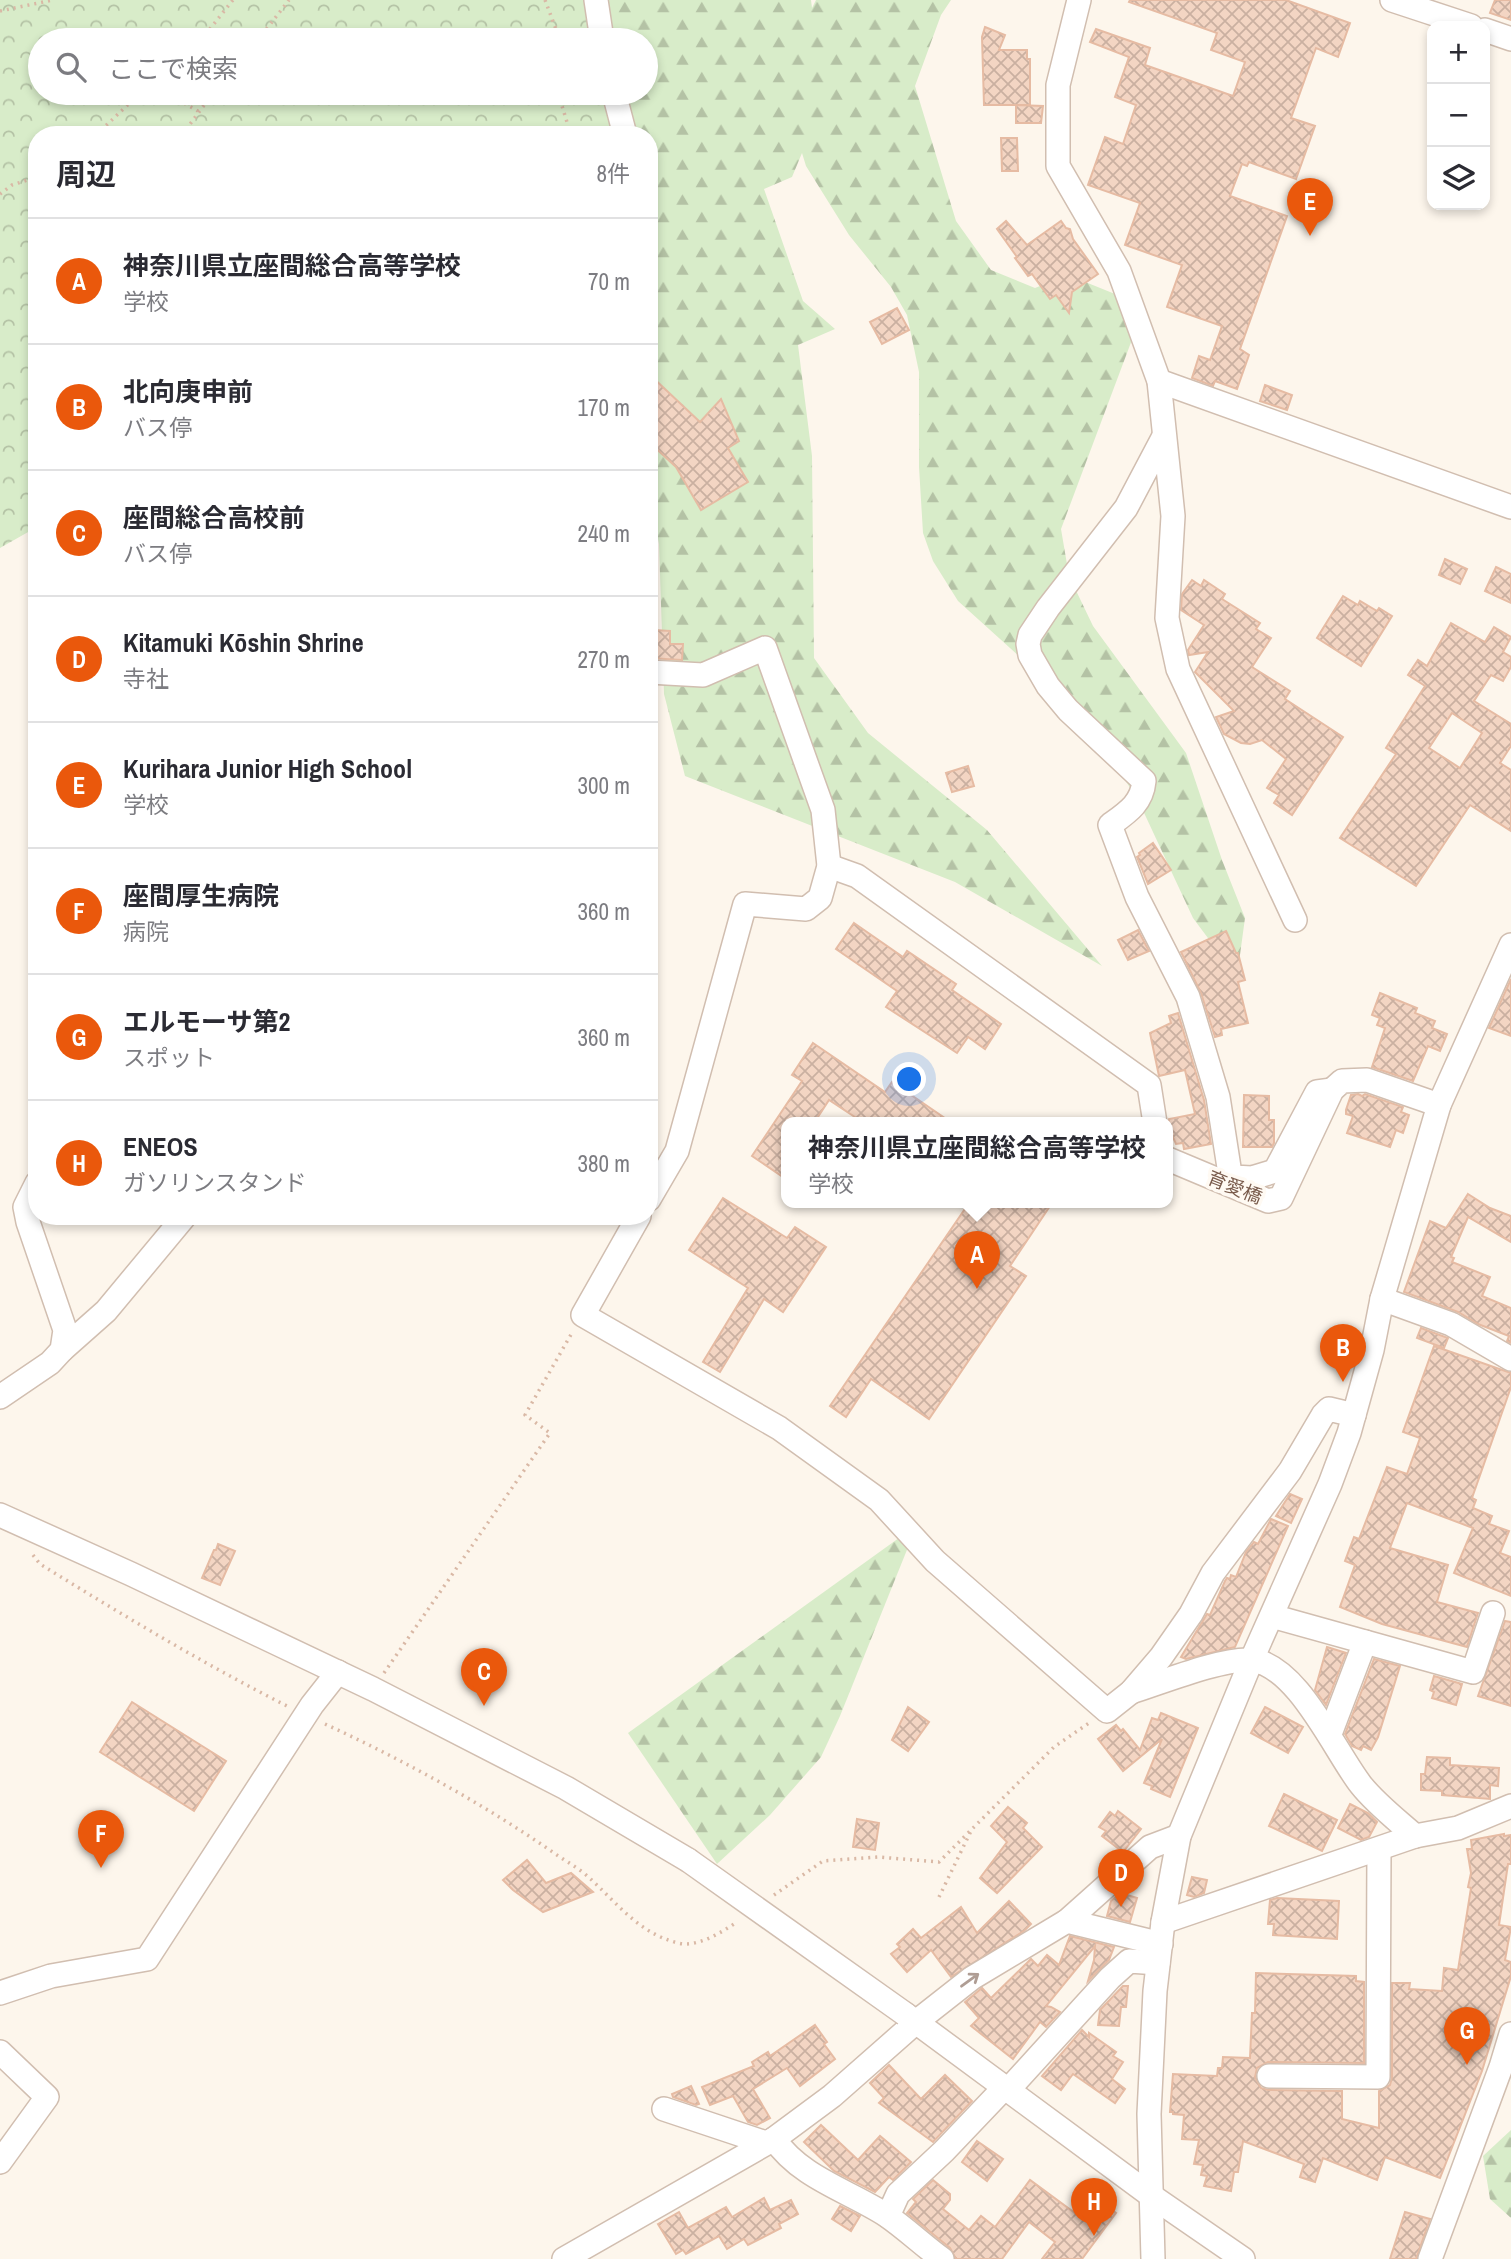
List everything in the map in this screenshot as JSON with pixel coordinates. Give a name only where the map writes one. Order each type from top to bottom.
[{"type":"street","points":[[596,0],[600,28]]},
{"type":"street","points":[[1079,0],[1058,85],[1058,166],[1119,271],[1159,381],[1173,516],[1167,618],[1178,669],[1295,920]]},
{"type":"street","points":[[1392,0],[1423,5],[1460,21]]},
{"type":"street","points":[[1490,32],[1511,38]]},
{"type":"street","points":[[617,105],[623,126]]},
{"type":"street","points":[[1159,381],[1511,507]]},
{"type":"street","points":[[1164,436],[1126,508],[1030,635],[1030,655],[1048,686],[1068,710],[1144,781],[1142,795],[1131,809],[1110,825],[1136,897],[1188,997],[1218,1097],[1230,1174],[1233,1177],[1252,1178],[1275,1171],[1317,1092],[1329,1096],[1342,1081],[1367,1080],[1439,1105]]},
{"type":"street","points":[[658,672],[703,675],[765,648],[824,810],[829,866],[820,898],[806,909],[745,904],[677,1150],[658,1183]]},
{"type":"street","points":[[829,866],[857,876],[1149,1085],[1154,1117]]},
{"type":"street","points":[[1153,2259],[1149,2114],[1154,2005],[1161,1943],[1179,1836],[1252,1660],[1330,1484],[1354,1415],[1372,1350],[1382,1299],[1439,1105],[1511,945]]},
{"type":"street","name":"育愛橋","points":[[1173,1161],[1268,1201],[1282,1198],[1329,1096]]},
{"type":"street","points":[[28,1200],[25,1206],[28,1222]]},
{"type":"street","points":[[29,1225],[65,1330],[62,1350]]},
{"type":"street","points":[[0,1397],[51,1363],[106,1311],[178,1225]]},
{"type":"street","points":[[634,1225],[583,1315],[779,1428],[879,1500],[935,1561],[1107,1711],[1131,1692],[1161,1657],[1191,1614],[1213,1573],[1290,1471],[1323,1415],[1329,1409],[1354,1415]]},
{"type":"street","points":[[1382,1299],[1451,1324],[1511,1359]]},
{"type":"street","points":[[0,1515],[373,1689],[566,1788],[688,1860],[911,2018],[1153,2197],[1243,2259]]},
{"type":"street","points":[[1272,1616],[1474,1672],[1493,1613]]},
{"type":"street","points":[[1330,1734],[1365,1642]]},
{"type":"street","points":[[1131,1692],[1232,1660],[1252,1660],[1272,1669],[1302,1696],[1330,1734],[1360,1784],[1415,1836]]},
{"type":"street","points":[[0,1993],[51,1976],[147,1959],[305,1715],[338,1672]]},
{"type":"street","points":[[888,2216],[898,2194],[1006,2089],[1129,1961],[1161,1943],[1379,1849],[1415,1836],[1458,1828],[1511,1806]]},
{"type":"street","points":[[564,2259],[770,2141],[832,2096],[911,2018],[1067,1921],[1150,1847],[1179,1836]]},
{"type":"street","points":[[1269,2076],[1378,2077],[1379,1849]]},
{"type":"street","points":[[1067,1921],[1161,1943]]},
{"type":"street","points":[[1430,2259],[1511,2034]]},
{"type":"street","points":[[0,2052],[47,2097],[0,2162]]},
{"type":"street","points":[[664,2109],[770,2141],[820,2180],[888,2216],[942,2259]]},
{"type":"path","points":[[0,11],[54,0]]},
{"type":"path","points":[[211,28],[233,0]]},
{"type":"path","points":[[267,28],[289,0]]},
{"type":"path","points":[[545,0],[556,28]]},
{"type":"path","points":[[105,126],[128,105]]},
{"type":"path","points":[[187,105],[198,111]]},
{"type":"path","points":[[188,126],[203,105]]},
{"type":"path","points":[[561,105],[567,126]]},
{"type":"path","points":[[0,194],[12,185],[28,180]]},
{"type":"path","points":[[373,1689],[550,1433],[525,1415],[583,1315]]},
{"type":"path","points":[[29,1530],[29,1550],[40,1564],[224,1674],[393,1755],[521,1830],[584,1873],[625,1915],[646,1930],[681,1944],[715,1937],[747,1914]]},
{"type":"path","points":[[769,1899],[822,1861],[878,1857],[939,1862],[1054,1747],[1107,1711]]},
{"type":"path","points":[[939,1897],[972,1829]]},
{"type":"green space","points":[[0,0],[596,0],[600,28],[28,28],[28,105],[617,105],[623,126],[28,126],[28,532],[0,548]]},
{"type":"green space","points":[[537,0],[811,0],[812,8],[816,0],[951,0],[941,15],[915,86],[956,221],[991,270],[1035,288],[1068,275],[1115,294],[1136,329],[1061,529],[1069,576],[1093,626],[1186,753],[1222,860],[1245,918],[1237,977],[1193,918],[1139,802],[1084,715],[958,601],[933,561],[923,533],[919,467],[919,372],[907,315],[891,287],[849,235],[806,166],[802,153],[792,177],[764,189],[803,301],[835,329],[798,345],[812,456],[814,658],[868,733],[987,830],[1102,966],[955,882],[685,776],[664,694],[658,539],[658,126],[533,126],[555,105],[658,105],[658,28],[548,28]]},
{"type":"green space","points":[[917,1525],[821,1757],[770,1815],[717,1864],[628,1733]]},
{"type":"green space","points":[[1511,2130],[1511,2218],[1490,2199],[1483,2156]]},
{"type":"building","points":[[1286,0],[1350,23],[1338,57],[1316,48],[1291,118],[1315,126],[1296,179],[1249,162],[1247,166],[1242,164],[1230,196],[1287,216],[1240,349],[1249,355],[1237,389],[1215,381],[1213,386],[1192,378],[1199,356],[1210,360],[1222,326],[1167,307],[1182,265],[1125,245],[1140,203],[1088,185],[1105,137],[1123,144],[1136,105],[1115,97],[1129,57],[1090,42],[1096,29],[1150,48],[1145,65],[1233,96],[1245,62],[1211,50],[1217,33],[1129,2]]},
{"type":"building","points":[[1495,0],[1511,0],[1511,20],[1490,13]]},
{"type":"building","points":[[985,27],[1005,35],[999,50],[1027,50],[1027,59],[1030,59],[1030,105],[984,105],[982,37]]},
{"type":"building","points":[[1016,105],[1043,106],[1041,123],[1016,123]]},
{"type":"building","points":[[1001,138],[1017,138],[1018,171],[1002,171]]},
{"type":"building","points":[[1006,221],[1027,245],[1061,221],[1070,229],[1073,239],[1098,274],[1072,292],[1069,313],[1056,295],[1050,299],[1032,274],[1028,276],[1015,258],[1017,257],[997,229]]},
{"type":"building","points":[[897,308],[909,330],[882,344],[870,322]]},
{"type":"building","points":[[658,382],[700,422],[721,399],[739,441],[728,448],[748,482],[701,510],[676,467],[658,450]]},
{"type":"building","points":[[1265,385],[1292,395],[1287,410],[1260,401]]},
{"type":"building","points":[[1445,559],[1467,569],[1460,584],[1439,575]]},
{"type":"building","points":[[1496,567],[1511,574],[1511,603],[1485,591]]},
{"type":"building","points":[[1192,580],[1201,586],[1204,580],[1225,594],[1222,599],[1260,623],[1256,629],[1271,638],[1252,667],[1290,691],[1285,699],[1343,737],[1292,815],[1274,803],[1279,795],[1267,788],[1286,759],[1262,740],[1250,744],[1241,743],[1224,734],[1216,717],[1234,711],[1195,672],[1208,652],[1189,655],[1188,650],[1204,625],[1181,610],[1182,594]]},
{"type":"building","points":[[1343,596],[1358,605],[1360,601],[1392,616],[1361,666],[1317,638]]},
{"type":"building","points":[[1451,623],[1485,642],[1494,627],[1511,637],[1503,652],[1511,657],[1511,667],[1503,681],[1491,675],[1474,701],[1511,724],[1511,746],[1500,763],[1511,770],[1511,831],[1470,805],[1416,886],[1340,838],[1396,754],[1386,748],[1425,686],[1408,675],[1418,660],[1427,666]],"holes":[[[1452,713],[1482,733],[1460,768],[1429,748]]]},
{"type":"building","points":[[658,630],[670,631],[670,644],[683,644],[682,660],[658,659]]},
{"type":"building","points":[[968,766],[974,786],[952,792],[946,773]]},
{"type":"building","points":[[1153,843],[1171,870],[1148,884],[1137,857]]},
{"type":"building","points":[[854,923],[903,957],[907,951],[956,984],[952,990],[1001,1024],[985,1049],[968,1037],[957,1053],[886,1007],[897,991],[836,949]]},
{"type":"building","points":[[1138,930],[1149,951],[1128,960],[1118,940]]},
{"type":"building","points":[[1226,931],[1238,953],[1245,980],[1238,982],[1248,1023],[1221,1029],[1222,1035],[1215,1037],[1201,993],[1181,952]]},
{"type":"building","points":[[1511,979],[1511,1036],[1489,1028]]},
{"type":"building","points":[[1380,993],[1417,1008],[1415,1013],[1435,1021],[1432,1028],[1447,1034],[1440,1051],[1428,1046],[1413,1081],[1372,1067],[1385,1028],[1377,1025],[1380,1018],[1372,1015]]},
{"type":"building","points":[[1178,1013],[1204,1100],[1211,1144],[1184,1149],[1183,1143],[1176,1144],[1173,1137],[1173,1118],[1195,1114],[1185,1070],[1159,1076],[1150,1033],[1171,1023],[1169,1016]]},
{"type":"building","points":[[813,1043],[885,1092],[892,1082],[943,1117],[855,1117],[829,1100],[818,1117],[781,1117],[781,1176],[752,1156],[802,1081],[792,1075]]},
{"type":"building","points":[[1358,1094],[1403,1107],[1401,1112],[1409,1115],[1403,1133],[1396,1130],[1390,1147],[1347,1133],[1353,1116],[1346,1114],[1346,1110],[1351,1095]]},
{"type":"building","points":[[1244,1095],[1269,1096],[1269,1120],[1274,1120],[1272,1147],[1243,1147]]},
{"type":"building","points":[[1468,1194],[1490,1208],[1511,1216],[1511,1242],[1468,1217],[1451,1257],[1454,1258],[1452,1262],[1490,1277],[1482,1296],[1511,1308],[1511,1343],[1507,1341],[1509,1336],[1478,1324],[1458,1312],[1404,1292],[1430,1221],[1446,1228]]},
{"type":"building","points":[[723,1198],[787,1238],[795,1227],[826,1247],[783,1312],[764,1299],[720,1372],[703,1362],[748,1288],[689,1250]]},
{"type":"building","points":[[966,1208],[1049,1208],[1010,1266],[1026,1276],[929,1419],[871,1379],[846,1417],[830,1406]]},
{"type":"building","points":[[1421,1328],[1448,1338],[1444,1348],[1417,1338]]},
{"type":"building","points":[[1434,1346],[1511,1373],[1511,1387],[1472,1498],[1476,1500],[1473,1508],[1492,1516],[1489,1524],[1509,1531],[1500,1553],[1511,1557],[1511,1596],[1454,1573],[1473,1528],[1407,1503],[1390,1548],[1448,1565],[1437,1602],[1478,1613],[1467,1647],[1382,1624],[1340,1607],[1355,1565],[1345,1561],[1354,1537],[1359,1539],[1387,1467],[1407,1474],[1420,1438],[1403,1432]]},
{"type":"building","points":[[1290,1494],[1302,1499],[1291,1523],[1276,1516]]},
{"type":"building","points":[[1271,1519],[1288,1526],[1235,1647],[1186,1659],[1181,1657],[1207,1614],[1210,1615],[1225,1581],[1230,1579],[1231,1575],[1236,1577],[1246,1552],[1254,1542],[1258,1544]]},
{"type":"building","points":[[218,1544],[235,1551],[220,1585],[202,1578]]},
{"type":"building","points":[[1505,1621],[1511,1622],[1511,1706],[1478,1696]]},
{"type":"building","points":[[1327,1647],[1346,1653],[1326,1705],[1315,1690]]},
{"type":"building","points":[[1374,1659],[1400,1666],[1378,1737],[1371,1750],[1363,1746],[1361,1750],[1352,1746],[1345,1734]]},
{"type":"building","points":[[1434,1676],[1462,1684],[1456,1705],[1432,1698],[1434,1692],[1430,1690]]},
{"type":"building","points":[[132,1702],[226,1761],[194,1811],[100,1752]]},
{"type":"building","points":[[908,1707],[929,1722],[908,1751],[892,1740]]},
{"type":"building","points":[[1265,1707],[1303,1727],[1288,1753],[1251,1733]]},
{"type":"building","points":[[1161,1713],[1198,1728],[1170,1797],[1144,1783],[1162,1739],[1123,1771],[1098,1739],[1116,1725],[1121,1731],[1123,1729],[1140,1750],[1152,1718],[1158,1720]]},
{"type":"building","points":[[1427,1757],[1450,1758],[1450,1765],[1499,1768],[1498,1786],[1490,1785],[1490,1799],[1442,1795],[1442,1791],[1421,1790],[1421,1774],[1425,1774]]},
{"type":"building","points":[[1284,1794],[1337,1820],[1322,1851],[1269,1826]]},
{"type":"building","points":[[1350,1804],[1368,1813],[1377,1822],[1369,1837],[1361,1840],[1338,1828]]},
{"type":"building","points":[[1008,1807],[1027,1823],[1023,1828],[1042,1847],[997,1893],[980,1878],[1007,1842],[991,1826]]},
{"type":"building","points":[[1118,1811],[1141,1829],[1123,1852],[1102,1836],[1106,1831],[1099,1827],[1110,1812],[1115,1816]]},
{"type":"building","points":[[857,1819],[879,1823],[875,1850],[853,1847]]},
{"type":"building","points":[[1511,1835],[1511,1864],[1508,1864],[1499,1925],[1511,1927],[1505,1960],[1511,1962],[1511,1976],[1482,2071],[1440,2178],[1385,2157],[1377,2180],[1323,2158],[1315,2182],[1300,2177],[1304,2164],[1243,2141],[1238,2172],[1234,2172],[1231,2191],[1204,2186],[1207,2176],[1201,2175],[1203,2165],[1194,2164],[1199,2140],[1182,2139],[1184,2115],[1170,2112],[1173,2074],[1217,2076],[1218,2068],[1222,2068],[1223,2057],[1250,2058],[1256,1973],[1356,1976],[1356,1981],[1364,1982],[1364,2063],[1268,2062],[1257,2068],[1255,2077],[1261,2088],[1268,2090],[1342,2091],[1342,2119],[1379,2128],[1379,2091],[1390,2085],[1392,2077],[1392,1983],[1410,1983],[1409,1989],[1442,1991],[1444,1968],[1458,1970],[1471,1888],[1468,1887],[1471,1873],[1467,1849],[1472,1849],[1471,1840]]},
{"type":"building","points":[[527,1860],[546,1883],[571,1873],[593,1892],[543,1912],[503,1880]]},
{"type":"building","points":[[1192,1877],[1207,1880],[1204,1893],[1194,1897],[1187,1895]]},
{"type":"building","points":[[1120,1893],[1137,1898],[1130,1922],[1107,1916],[1111,1901]]},
{"type":"building","points":[[1277,1898],[1339,1901],[1337,1939],[1273,1935],[1274,1924],[1268,1924],[1270,1900]]},
{"type":"building","points":[[1009,1901],[1031,1924],[951,1977],[931,1950],[907,1972],[891,1954],[900,1947],[897,1944],[913,1929],[921,1938],[961,1907],[977,1933]]},
{"type":"building","points":[[1070,1936],[1114,1947],[1109,1960],[1088,1981],[1095,1946],[1046,2006],[1060,2012],[1046,2027],[1040,2022],[1013,2059],[971,2026],[979,2018],[965,2002],[982,1988],[991,1998],[1031,1959],[1038,1966],[1047,1955],[1059,1965]]},
{"type":"building","points":[[1123,1986],[1128,1986],[1126,2007],[1121,2007],[1119,2026],[1098,2025],[1100,2010]]},
{"type":"building","points":[[815,2025],[835,2059],[800,2086],[787,2068],[753,2089],[770,2118],[757,2125],[748,2122],[733,2096],[710,2105],[702,2087],[754,2066],[752,2062],[768,2052],[770,2056]]},
{"type":"building","points":[[1082,2030],[1116,2052],[1113,2056],[1123,2062],[1112,2079],[1125,2089],[1115,2103],[1073,2074],[1061,2090],[1042,2076]]},
{"type":"building","points":[[889,2065],[921,2099],[945,2075],[972,2101],[933,2142],[879,2103],[884,2098],[870,2083]]},
{"type":"building","points":[[691,2086],[699,2104],[673,2097],[672,2094]]},
{"type":"building","points":[[821,2125],[858,2160],[880,2136],[911,2162],[893,2180],[889,2177],[875,2192],[834,2171],[804,2142]]},
{"type":"building","points":[[977,2141],[1003,2159],[987,2181],[962,2162]]},
{"type":"building","points":[[933,2180],[950,2194],[950,2200],[943,2209],[969,2230],[981,2216],[995,2227],[1030,2180],[1075,2213],[1090,2194],[1116,2213],[1082,2259],[1042,2259],[1055,2242],[1029,2222],[1002,2259],[956,2259],[950,2248],[907,2213],[916,2202],[913,2199]]},
{"type":"building","points":[[764,2198],[770,2210],[791,2200],[798,2214],[779,2224],[781,2228],[748,2245],[744,2239],[727,2249],[719,2236],[686,2254],[683,2250],[676,2254],[658,2224],[679,2212],[688,2228],[726,2207],[732,2217]]},
{"type":"building","points":[[840,2206],[860,2216],[851,2231],[832,2219]]},
{"type":"building","points":[[1405,2212],[1430,2219],[1416,2259],[1390,2259]]},
{"type":"place","name":"Kurihara Junior High School","points":[[1310,236]]},
{"type":"place","name":"神奈川県立座間総合高等学校","points":[[977,1289]]},
{"type":"place","name":"北向庚申前","points":[[1343,1382]]},
{"type":"place","name":"座間総合高校前","points":[[484,1706]]},
{"type":"place","name":"座間厚生病院","points":[[101,1868]]},
{"type":"place","name":"Kitamuki Kōshin Shrine","points":[[1121,1907]]},
{"type":"place","name":"エルモーサ第2","points":[[1467,2065]]},
{"type":"place","name":"ENEOS","points":[[1094,2236]]}]
